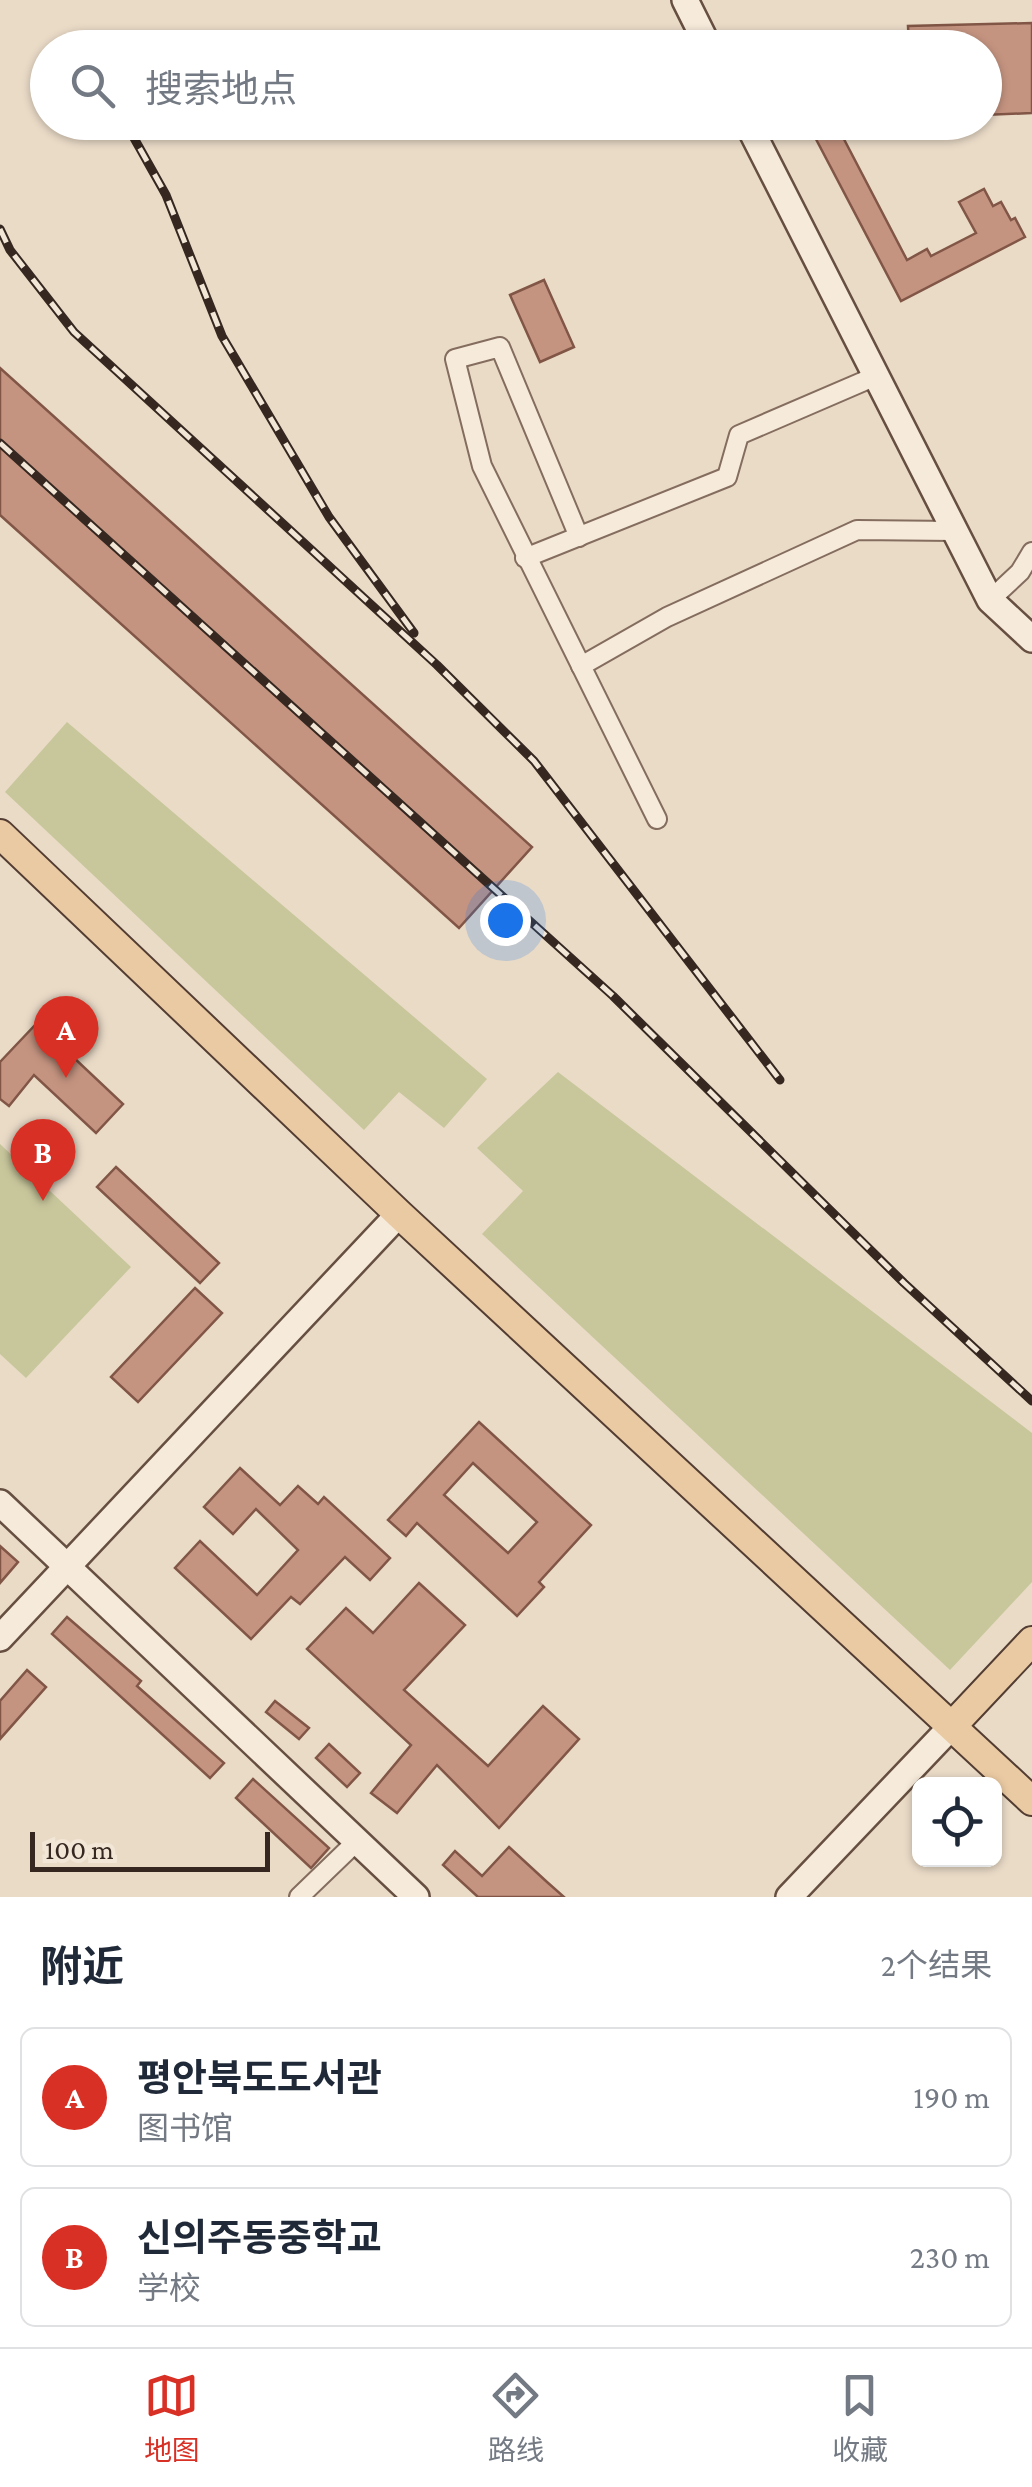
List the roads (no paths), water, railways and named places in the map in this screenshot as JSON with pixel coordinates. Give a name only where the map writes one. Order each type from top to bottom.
[{"type":"main road","points":[[685,0],[700,30]]},
{"type":"main road","points":[[756,140],[990,600],[1032,639]]},
{"type":"main road","points":[[0,834],[399,1214],[1032,1801]]},
{"type":"main road","points":[[0,1638],[399,1214]]},
{"type":"main road","points":[[0,1503],[416,1897]]},
{"type":"main road","points":[[789,1897],[1032,1640]]},
{"type":"street","points":[[579,536],[500,347],[455,359],[482,466],[657,819]]},
{"type":"street","points":[[525,558],[727,477],[739,435],[876,376]]},
{"type":"street","points":[[582,666],[666,617],[857,530],[954,531]]},
{"type":"street","points":[[990,600],[1020,572],[1032,552]]},
{"type":"street","points":[[299,1897],[355,1843]]},
{"type":"railway","points":[[135,140],[166,195],[222,336],[329,517],[414,633]]},
{"type":"railway","points":[[0,229],[10,250],[74,332],[437,665],[534,761],[780,1080]]},
{"type":"railway","points":[[0,443],[613,996],[904,1283],[1032,1401]]},
{"type":"place","name":"평안북도도서관","points":[[66,1078]]},
{"type":"place","name":"신의주동중학교","points":[[43,1201]]}]
